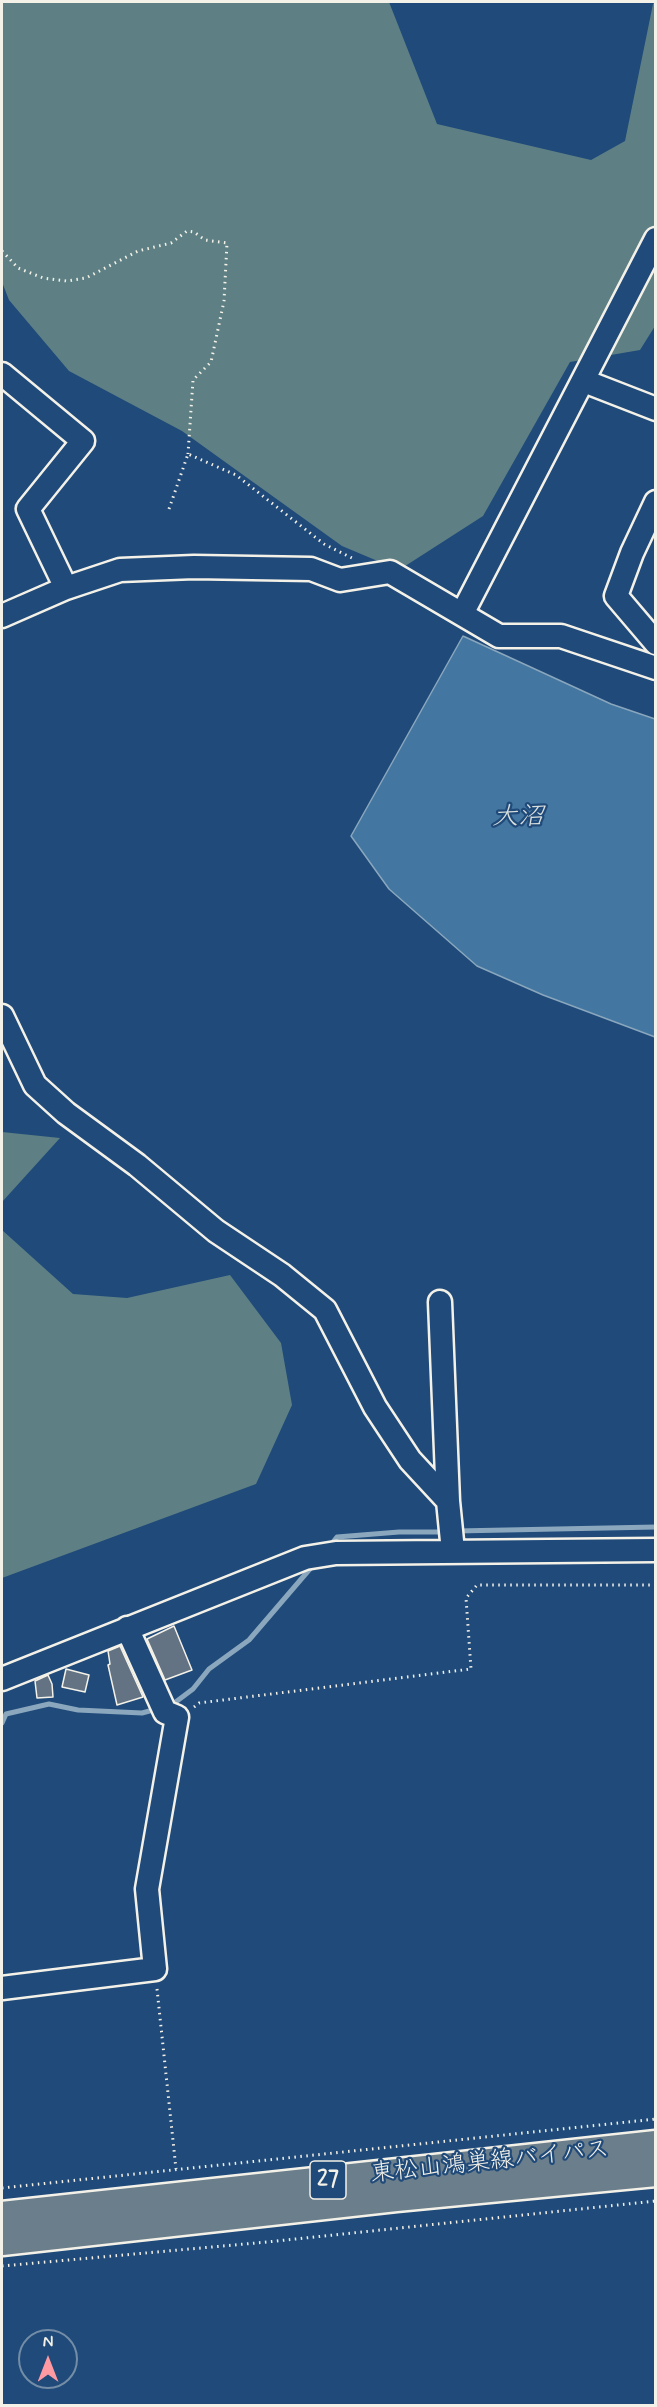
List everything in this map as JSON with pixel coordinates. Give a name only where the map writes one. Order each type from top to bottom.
[{"type":"main road","name":"東松山鴻巣線バイパス","points":[[2,2216],[656,2145]]},
{"type":"main road","name":"東松山鴻巣線バイパス","points":[[2,2241],[656,2172]]},
{"type":"street","points":[[462,614],[656,240]]},
{"type":"street","points":[[2,374],[83,441],[28,509],[66,588]]},
{"type":"street","points":[[584,381],[656,409]]},
{"type":"street","points":[[656,502],[632,553],[616,596],[656,643]]},
{"type":"street","points":[[2,616],[66,588],[120,570],[194,567],[311,569],[340,580],[390,572],[499,636],[561,636],[656,668]]},
{"type":"street","points":[[2,1016],[35,1085],[66,1113],[137,1165],[216,1231],[282,1275],[325,1310],[375,1407],[410,1460],[448,1502]]},
{"type":"street","points":[[440,1302],[448,1502],[453,1551]]},
{"type":"street","points":[[2,1678],[305,1558],[336,1553],[656,1550]]},
{"type":"street","points":[[2,1988],[155,1969],[147,1889],[177,1717],[165,1712],[127,1628]]},
{"type":"path","points":[[2,251],[18,268],[43,278],[67,281],[86,278],[138,250],[171,243],[187,231],[194,232],[205,240],[227,243],[224,301],[212,362],[193,380],[188,454],[169,509]]},
{"type":"path","points":[[188,454],[236,476],[324,544],[380,573]]},
{"type":"path","points":[[177,1717],[199,1703],[471,1669],[466,1598],[477,1585],[656,1585]]},
{"type":"path","points":[[155,1969],[176,2169]]},
{"type":"path","points":[[2,2188],[656,2119]]},
{"type":"path","points":[[2,2266],[267,2242],[656,2201]]},
{"type":"green space","points":[[2,2],[389,2],[437,124],[591,160],[625,141],[655,2],[655,326],[640,350],[570,362],[483,516],[399,570],[342,546],[182,431],[69,371],[9,300],[2,282]]},
{"type":"green space","points":[[2,1132],[60,1138],[2,1202]]},
{"type":"green space","points":[[2,1230],[73,1294],[127,1298],[230,1275],[281,1343],[292,1405],[256,1484],[2,1578]]},
{"type":"water","name":"大沼","points":[[463,636],[611,704],[655,719],[655,1037],[543,995],[477,966],[389,889],[351,836]]},
{"type":"building","points":[[174,1626],[192,1670],[165,1680],[147,1639]]},
{"type":"building","points":[[120,1646],[143,1697],[117,1705],[108,1665],[110,1664],[108,1651]]},
{"type":"building","points":[[66,1669],[89,1675],[85,1692],[62,1687]]},
{"type":"building","points":[[48,1675],[52,1684],[53,1697],[37,1698],[35,1681]]},
{"type":"waterway","points":[[456,1531],[656,1527]]},
{"type":"waterway","points":[[329,1547],[337,1537],[399,1532],[447,1532]]},
{"type":"waterway","points":[[169,1707],[193,1689],[209,1669],[249,1640],[315,1563]]},
{"type":"waterway","points":[[2,1723],[6,1714],[49,1704],[78,1710],[142,1713],[157,1709]]}]
